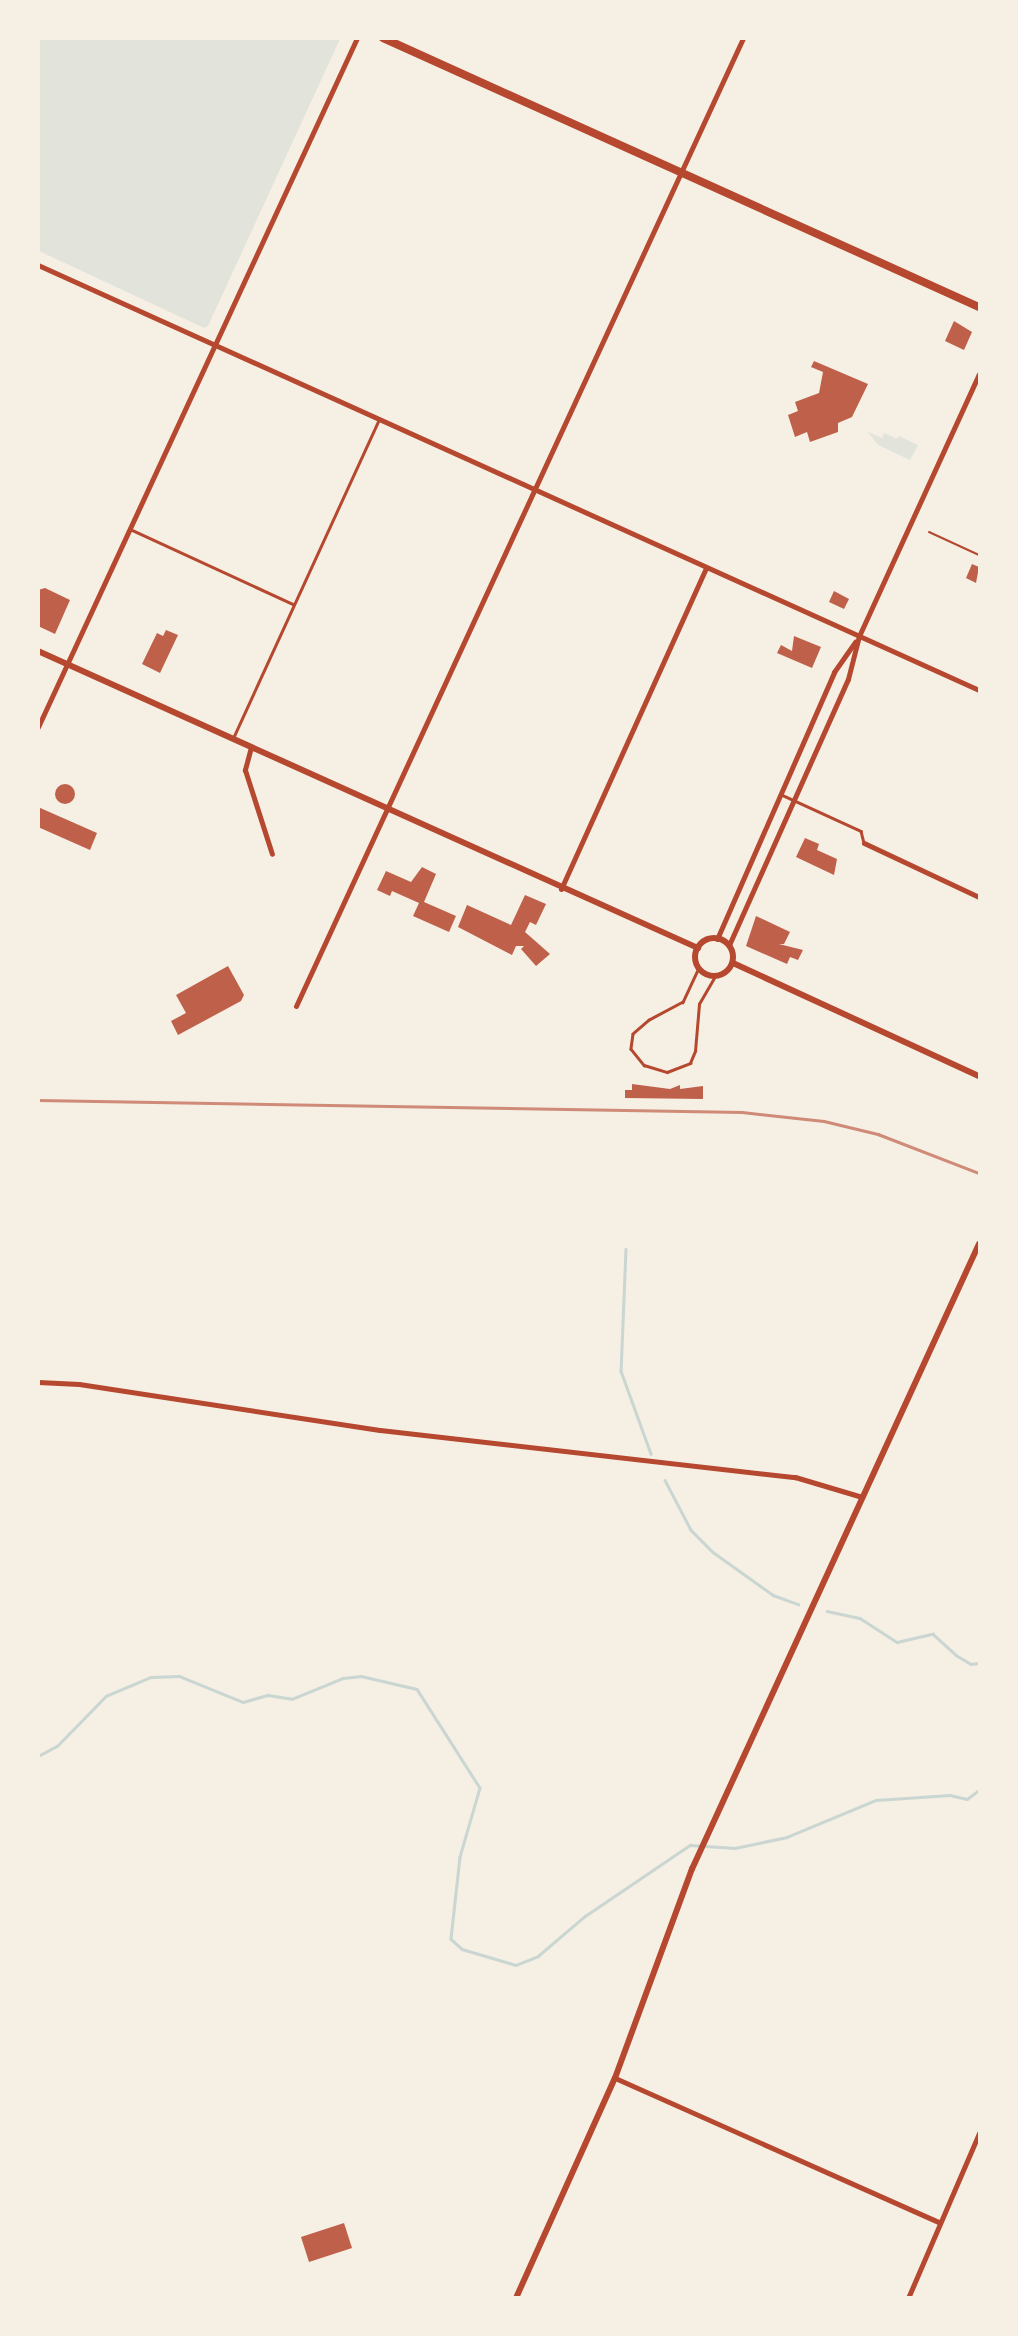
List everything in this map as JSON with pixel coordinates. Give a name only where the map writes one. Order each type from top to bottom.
[{"type":"main road","points":[[383,38],[979,307]]},
{"type":"street","points":[[38,727],[357,38]]},
{"type":"street","points":[[296,1006],[536,492],[743,38]]},
{"type":"street","points":[[38,265],[214,347],[979,690]]},
{"type":"street","points":[[38,650],[698,948],[717,939],[752,853],[834,672],[859,636],[979,374]]},
{"type":"street","points":[[561,888],[706,568]]},
{"type":"street","points":[[733,963],[729,945],[848,679],[859,636]]},
{"type":"street","points":[[808,730],[822,736]]},
{"type":"street","points":[[251,747],[245,770],[272,854]]},
{"type":"street","points":[[864,843],[979,897]]},
{"type":"street","points":[[752,853],[766,861]]},
{"type":"street","points":[[717,939],[729,945]]},
{"type":"street","points":[[698,948],[699,968],[715,976],[733,963]]},
{"type":"street","points":[[733,963],[979,1076]]},
{"type":"street","points":[[516,2298],[615,2078],[692,1868],[979,1244]]},
{"type":"street","points":[[38,1382],[380,1430],[783,1475],[832,1484],[862,1497]]},
{"type":"street","points":[[615,2078],[939,2222]]},
{"type":"street","points":[[908,2298],[979,2133]]},
{"type":"lane","points":[[233,739],[378,421]]},
{"type":"lane","points":[[129,529],[293,604]]},
{"type":"lane","points":[[779,794],[861,831],[864,843]]},
{"type":"lane","points":[[699,968],[683,1002],[649,1020],[633,1034],[631,1049],[644,1065],[667,1072],[690,1063],[695,1051],[699,1004],[715,976]]},
{"type":"path","points":[[929,532],[979,555]]},
{"type":"shaded area","points":[[39,38],[340,39],[208,326],[204,328],[39,251]]},
{"type":"shaded area","points":[[868,432],[882,438],[884,433],[897,439],[899,436],[918,445],[910,460],[878,445]]},
{"type":"building","points":[[954,321],[972,332],[964,350],[945,341]]},
{"type":"building","points":[[814,361],[868,384],[852,417],[838,423],[838,432],[810,442],[807,432],[795,437],[788,415],[798,411],[795,402],[819,393],[823,372],[811,367]]},
{"type":"building","points":[[972,564],[979,567],[976,583],[966,578]]},
{"type":"building","points":[[45,588],[70,600],[55,634],[38,626],[38,590]]},
{"type":"building","points":[[834,591],[849,599],[844,609],[829,602]]},
{"type":"building","points":[[166,630],[178,635],[160,673],[142,664],[157,633],[163,636]]},
{"type":"building","points":[[794,636],[821,647],[812,668],[777,653],[781,645],[792,651]]},
{"type":"building","points":[[65,784],[72,787],[75,794],[72,801],[65,804],[58,801],[55,794],[58,787]]},
{"type":"building","points":[[38,807],[97,833],[90,850],[38,827]]},
{"type":"building","points":[[805,838],[819,844],[817,850],[837,859],[834,875],[796,857]]},
{"type":"building","points":[[422,867],[436,874],[424,902],[456,916],[449,932],[413,916],[419,903],[392,891],[390,896],[377,890],[386,871],[411,882]]},
{"type":"building","points":[[525,895],[546,904],[536,925],[530,922],[525,932],[550,954],[536,966],[521,949],[524,946],[516,946],[512,955],[458,927],[467,905],[511,925]]},
{"type":"building","points":[[756,916],[790,932],[784,944],[779,944],[803,950],[798,960],[790,957],[787,964],[746,946]]},
{"type":"building","points":[[228,966],[244,995],[241,1001],[178,1035],[171,1021],[186,1013],[176,995]]},
{"type":"building","points":[[632,1084],[670,1089],[680,1085],[680,1089],[703,1086],[703,1099],[625,1098],[625,1090],[632,1090]]},
{"type":"building","points":[[344,2223],[352,2248],[309,2262],[301,2237]]},
{"type":"waterway","points":[[626,1249],[621,1371],[651,1454]]},
{"type":"waterway","points":[[665,1480],[691,1530],[713,1552],[773,1595],[798,1604]]},
{"type":"waterway","points":[[827,1611],[860,1618],[897,1642],[933,1634],[956,1655],[971,1664],[979,1663]]},
{"type":"waterway","points":[[38,1756],[57,1746],[106,1696],[151,1677],[179,1676],[243,1702],[268,1695],[292,1699],[343,1678],[361,1676],[417,1689],[480,1788],[460,1857],[451,1939],[462,1949],[516,1965],[538,1956],[585,1916],[690,1845],[735,1848],[787,1837],[876,1800],[950,1795],[967,1799],[979,1790]]},
{"type":"railway","points":[[38,1100],[742,1112],[824,1121],[878,1134],[979,1173]]}]
